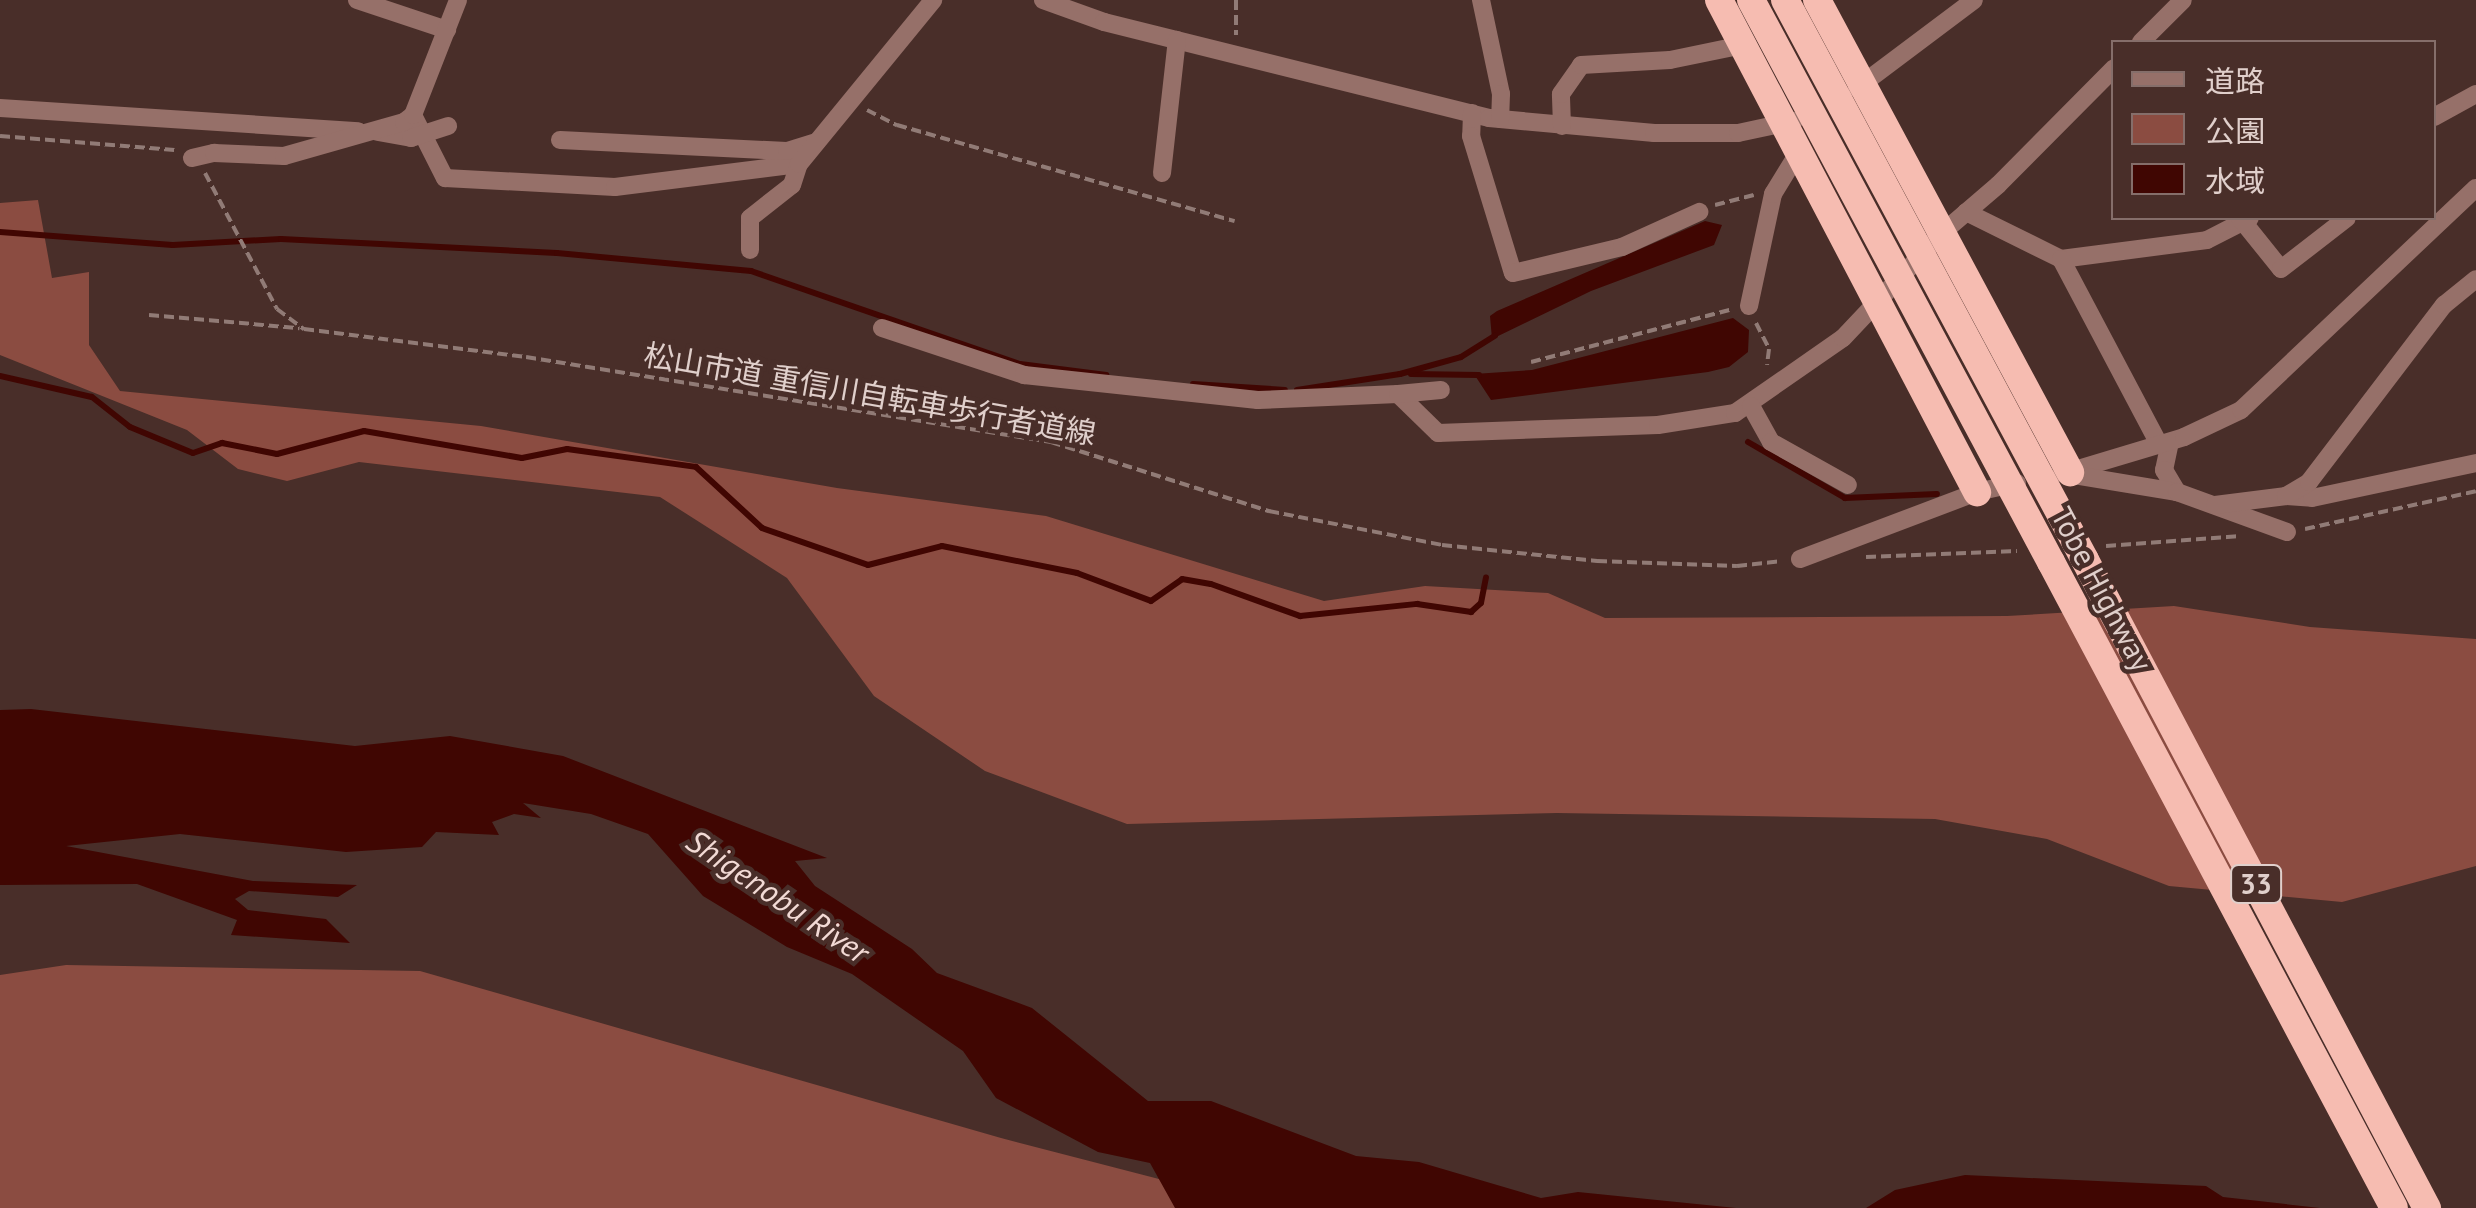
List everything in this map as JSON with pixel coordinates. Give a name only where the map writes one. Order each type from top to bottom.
[{"type":"highway","points":[[1719,0],[1880,300],[1977,492]]},
{"type":"highway","name":"Tobe Highway","points":[[1751,0],[2394,1208]]},
{"type":"highway","name":"Tobe Highway","points":[[1784,0],[2427,1208]]},
{"type":"highway","points":[[1817,0],[2070,472]]},
{"type":"street","points":[[357,0],[447,30]]},
{"type":"street","points":[[378,132],[414,116],[458,0]]},
{"type":"street","points":[[750,250],[750,218],[792,184],[799,164],[933,0]]},
{"type":"street","points":[[1043,0],[1236,56],[1500,119],[1793,138]]},
{"type":"street","points":[[1481,0],[1501,94],[1500,119]]},
{"type":"street","points":[[1750,306],[1773,194],[1793,138],[1862,86],[1948,8],[1974,0]]},
{"type":"street","points":[[2144,40],[2183,0]]},
{"type":"street","points":[[1162,172],[1177,40]]},
{"type":"street","points":[[1562,126],[1561,94],[1581,66],[1670,60],[1743,44]]},
{"type":"street","points":[[1398,394],[1438,433],[1658,425],[1757,402],[1843,338],[1942,233],[2111,71]]},
{"type":"street","points":[[2436,115],[2476,94]]},
{"type":"street","points":[[0,108],[425,134],[448,126]]},
{"type":"street","points":[[1472,113],[1471,136],[1514,273],[1622,247],[1699,212]]},
{"type":"street","points":[[414,116],[445,178],[615,187],[799,164]]},
{"type":"street","points":[[192,158],[214,153],[284,156],[358,131]]},
{"type":"street","points":[[560,140],[787,151],[818,141]]},
{"type":"street","points":[[1800,559],[1977,492],[2070,472],[2164,442],[2240,410],[2270,387],[2476,188]]},
{"type":"street","points":[[1966,212],[2061,260],[2164,442],[2164,470],[2177,492]]},
{"type":"street","points":[[2061,260],[2207,240],[2242,220]]},
{"type":"street","points":[[2245,220],[2281,269],[2344,220]]},
{"type":"street","points":[[2286,496],[2309,482],[2444,306],[2476,280]]},
{"type":"street","points":[[882,328],[1024,375],[1258,400],[1441,390]]},
{"type":"street","points":[[1757,402],[1772,442],[1848,485]]},
{"type":"street","points":[[2214,506],[2286,496],[2312,498],[2476,463]]},
{"type":"street","points":[[2070,472],[2177,492],[2288,532]]},
{"type":"path","points":[[1236,0],[1236,56]]},
{"type":"path","points":[[857,93],[867,110],[885,121],[1235,221]]},
{"type":"path","points":[[0,136],[172,148],[192,158],[218,194],[285,319],[304,329]]},
{"type":"path","points":[[1699,212],[1739,196],[1773,194]]},
{"type":"path","points":[[1530,362],[1750,306],[1769,349],[1757,402]]},
{"type":"path","name":"松山市道 重信川自転車歩行者道線","points":[[149,315],[304,329],[1051,442],[1270,511],[1442,545],[1682,564],[1800,559]]},
{"type":"path","points":[[2100,546],[2288,532],[2476,491]]},
{"type":"path","points":[[1855,557],[2022,550]]},
{"type":"green space","points":[[38,200],[52,278],[89,272],[89,345],[120,391],[481,426],[837,488],[1046,516],[1324,601],[1425,586],[1548,593],[1605,618],[2007,616],[2174,606],[2310,627],[2476,639],[2476,866],[2342,902],[2169,886],[2047,839],[1935,819],[1557,813],[1127,824],[985,771],[874,696],[787,578],[660,497],[359,462],[287,481],[238,469],[187,430],[0,355],[0,203]]},
{"type":"green space","points":[[66,965],[420,971],[1001,1138],[1271,1208],[0,1208],[0,975]]},
{"type":"water","points":[[1705,221],[1722,225],[1714,245],[1591,291],[1492,339],[1490,316],[1497,311]]},
{"type":"water","points":[[1733,318],[1749,330],[1748,352],[1729,367],[1708,372],[1491,400],[1474,374],[1532,370]]},
{"type":"water","name":"Shigenobu River","points":[[31,709],[355,746],[450,736],[563,756],[827,858],[795,861],[815,886],[912,949],[937,973],[1032,1008],[1148,1101],[1211,1101],[1356,1156],[1419,1162],[1541,1198],[1578,1192],[1736,1208],[1175,1208],[1150,1163],[1098,1152],[996,1098],[963,1051],[852,974],[787,947],[703,896],[648,834],[591,814],[523,803],[541,818],[514,814],[492,822],[499,835],[436,832],[422,847],[346,852],[180,834],[66,846],[253,881],[357,885],[338,897],[249,891],[235,899],[248,910],[326,919],[350,943],[231,935],[237,920],[137,884],[0,885],[0,710]]},
{"type":"water","points":[[1965,1175],[2206,1186],[2223,1197],[2320,1208],[1866,1208],[1895,1190]]},
{"type":"waterway","points":[[0,232],[173,245],[281,239],[557,253],[751,271],[1020,364],[1106,375]]},
{"type":"waterway","points":[[1297,390],[1400,374],[1461,357],[1495,336]]},
{"type":"waterway","points":[[1411,374],[1479,375]]},
{"type":"waterway","points":[[0,376],[92,397],[130,427],[193,453],[222,443],[277,454],[364,431],[522,458],[567,449],[696,467],[762,528],[868,565],[942,546],[1077,573],[1151,601],[1182,579],[1211,584],[1300,616],[1417,604],[1471,612],[1481,603],[1486,577]]},
{"type":"waterway","points":[[1193,384],[1285,390]]},
{"type":"waterway","points":[[1748,442],[1845,498],[1937,494]]}]
